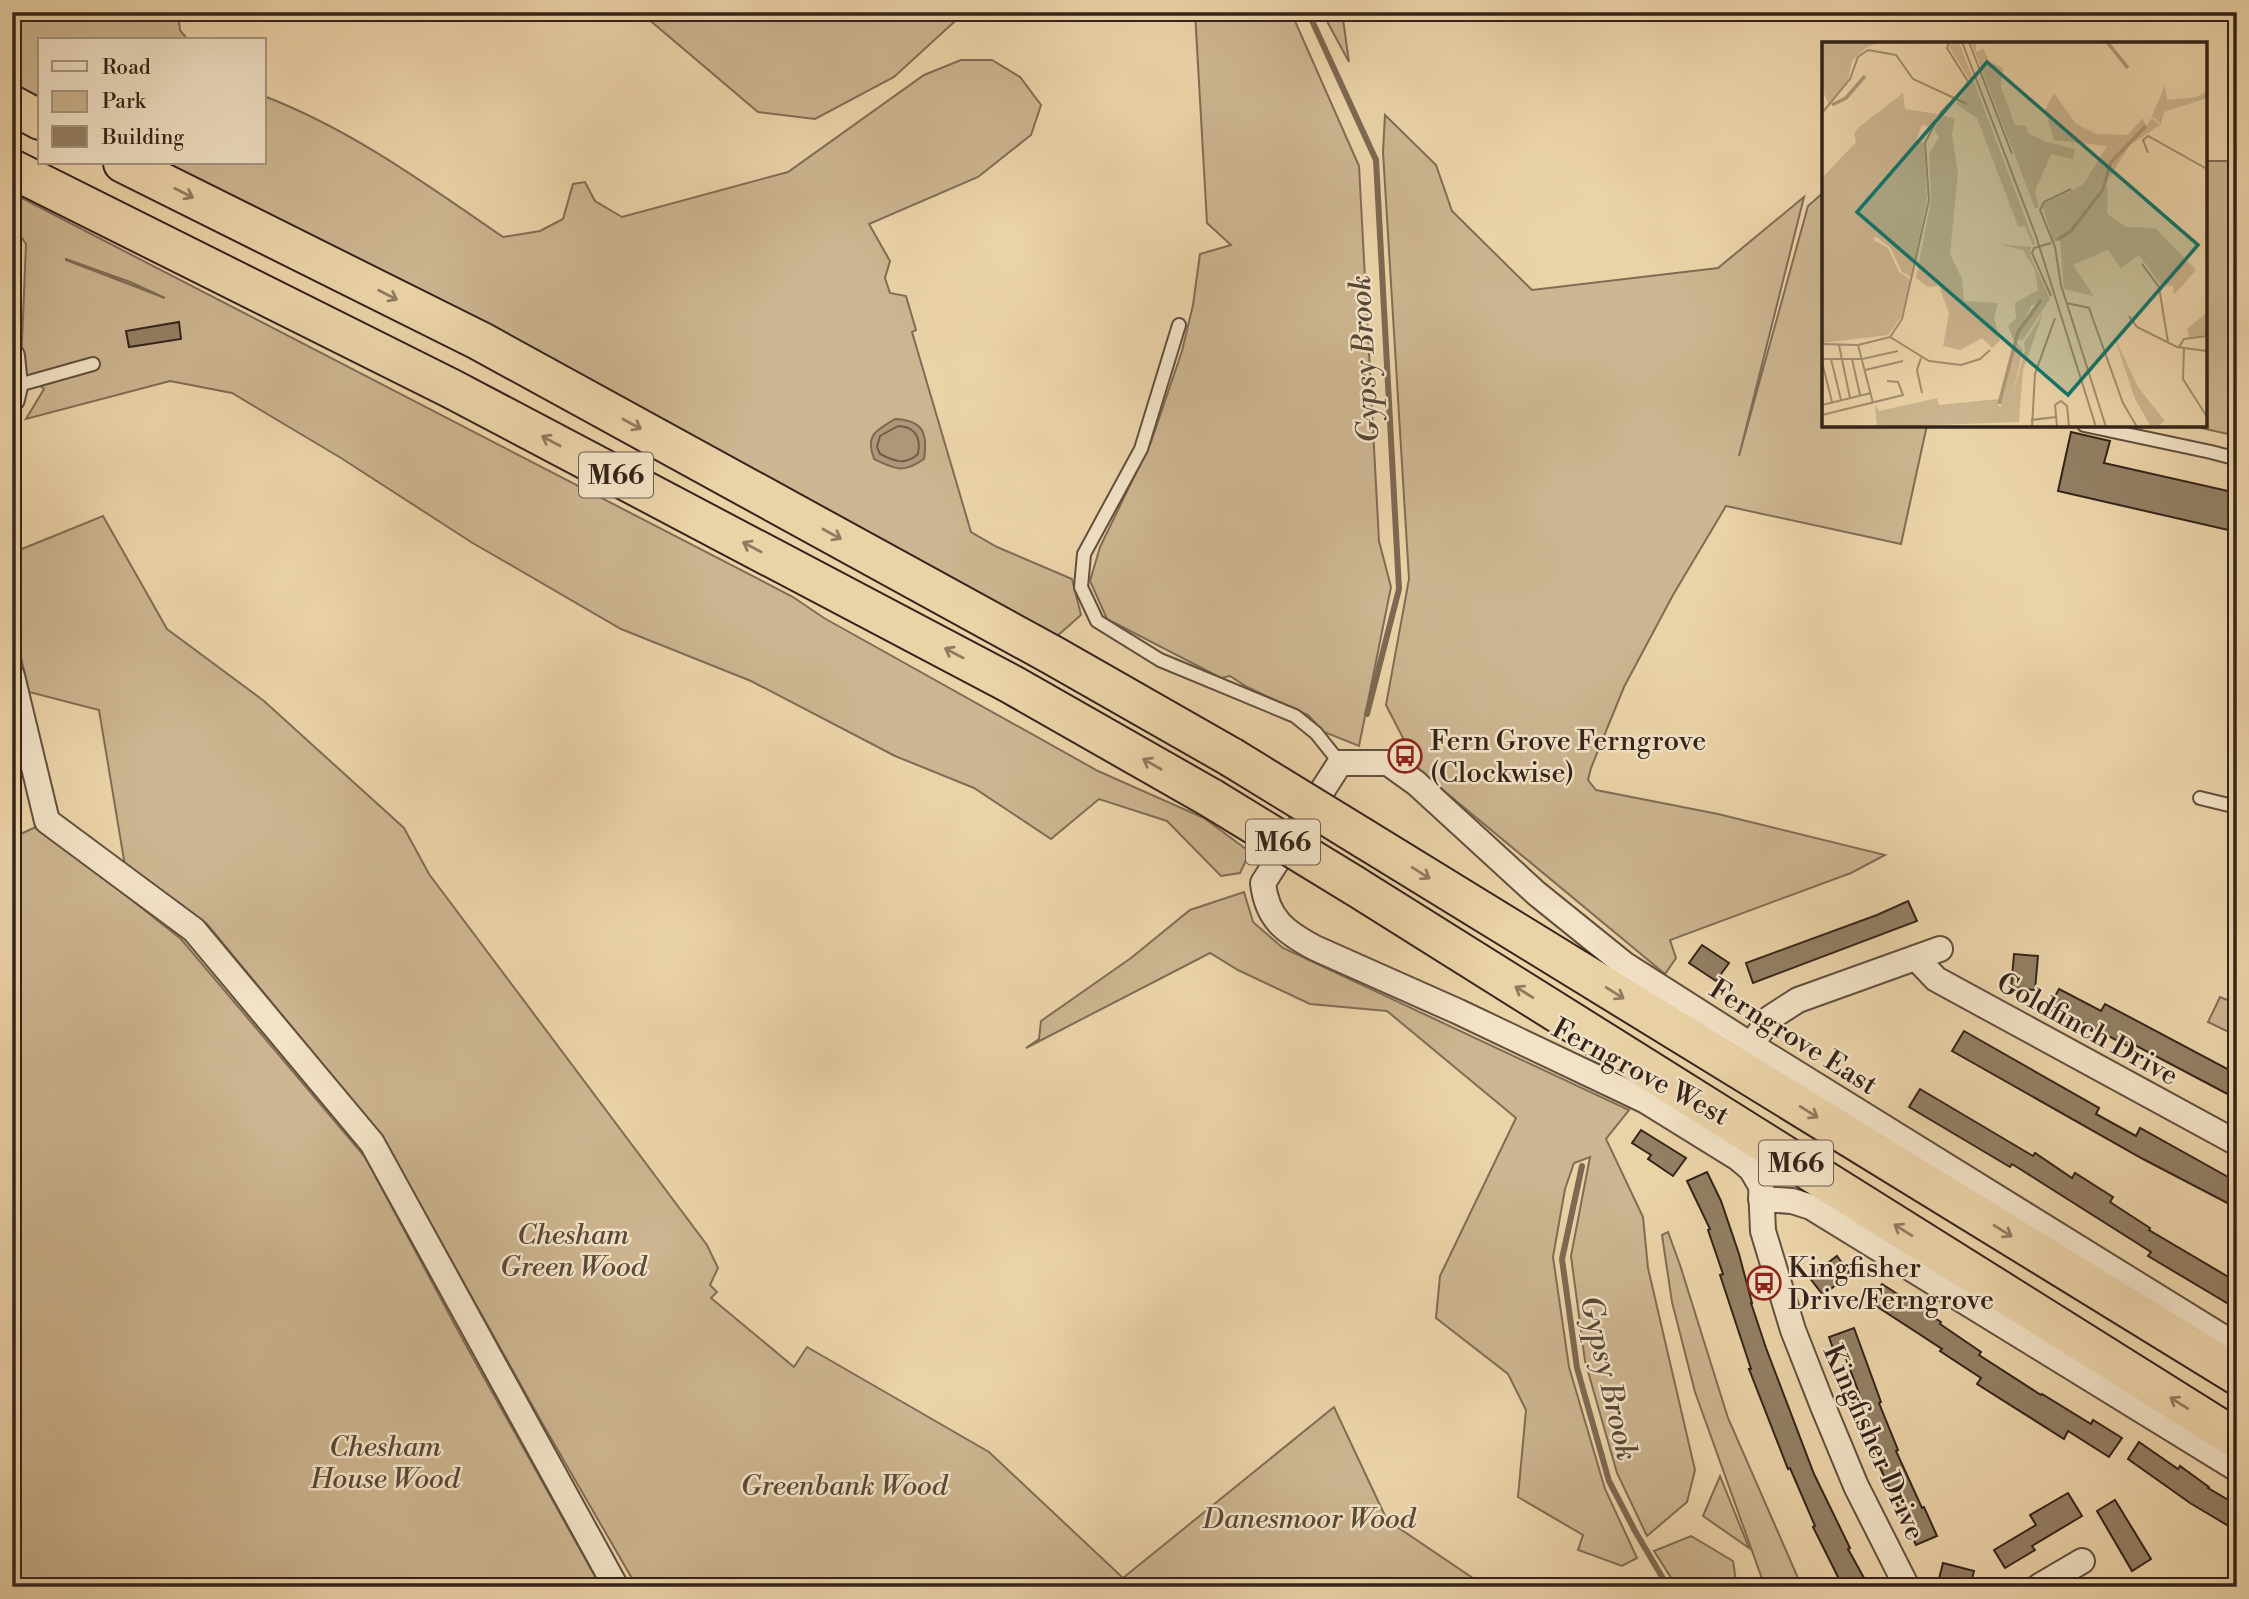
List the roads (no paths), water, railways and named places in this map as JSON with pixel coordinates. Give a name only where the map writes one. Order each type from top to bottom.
[{"type":"highway","points":[[12,105],[38,119]]},
{"type":"highway","name":"M66","points":[[125,164],[480,341],[1054,656],[1231,757],[2237,1375]]},
{"type":"highway","name":"M66","points":[[12,169],[464,395],[1011,684],[1211,798],[2237,1439]]},
{"type":"street","points":[[12,356],[13,390]]},
{"type":"street","points":[[12,677],[47,821],[194,930],[372,1143],[616,1587]]},
{"type":"street","name":"Ferngrove West","points":[[1340,763],[1263,884],[1265,902],[1279,924],[1292,936],[1315,948],[1472,1018],[1646,1101],[1738,1158],[1751,1169],[1761,1186],[1760,1199]]},
{"type":"street","name":"Ferngrove East","points":[[1340,763],[1388,763],[1416,783],[1536,893],[1624,964],[2237,1346]]},
{"type":"street","points":[[1751,1045],[1770,1018],[1798,1000],[1940,949]]},
{"type":"street","name":"Goldfinch Drive","points":[[1916,958],[1936,979],[2237,1143]]},
{"type":"street","points":[[1760,1199],[1792,1201],[1811,1207],[2237,1469]]},
{"type":"street","name":"Kingfisher Drive","points":[[1760,1199],[1763,1231],[1793,1331],[1856,1486],[1907,1587]]},
{"type":"street","points":[[2038,1587],[2082,1561]]},
{"type":"lane","points":[[1179,325],[1140,449],[1084,554],[1081,587],[1097,621],[1160,660],[1295,716],[1316,733],[1340,763]]},
{"type":"lane","points":[[13,390],[93,364]]},
{"type":"lane","points":[[2093,427],[2211,452],[2230,457],[2237,462]]},
{"type":"lane","points":[[2200,797],[2237,807]]},
{"type":"water","points":[[895,419],[918,425],[924,435],[924,459],[910,467],[894,467],[874,459],[871,444],[874,434]]},
{"type":"waterway","name":"Gypsy Brook","points":[[1308,12],[1376,160],[1399,589],[1367,714]]},
{"type":"waterway","name":"Gypsy Brook","points":[[1582,1166],[1562,1259],[1577,1368],[1609,1481],[1668,1587]]},
{"type":"place","name":"Fern Grove Ferngrove (Clockwise)","points":[[1405,756]]},
{"type":"place","name":"Kingfisher Drive/Ferngrove","points":[[1764,1283]]},
{"type":"park label","name":"Chesham Green Wood","points":[[573,1250]]},
{"type":"park label","name":"Chesham House Wood","points":[[385,1462]]},
{"type":"park label","name":"Greenbank Wood","points":[[844,1485]]},
{"type":"park label","name":"Danesmoor Wood","points":[[1309,1518]]}]
